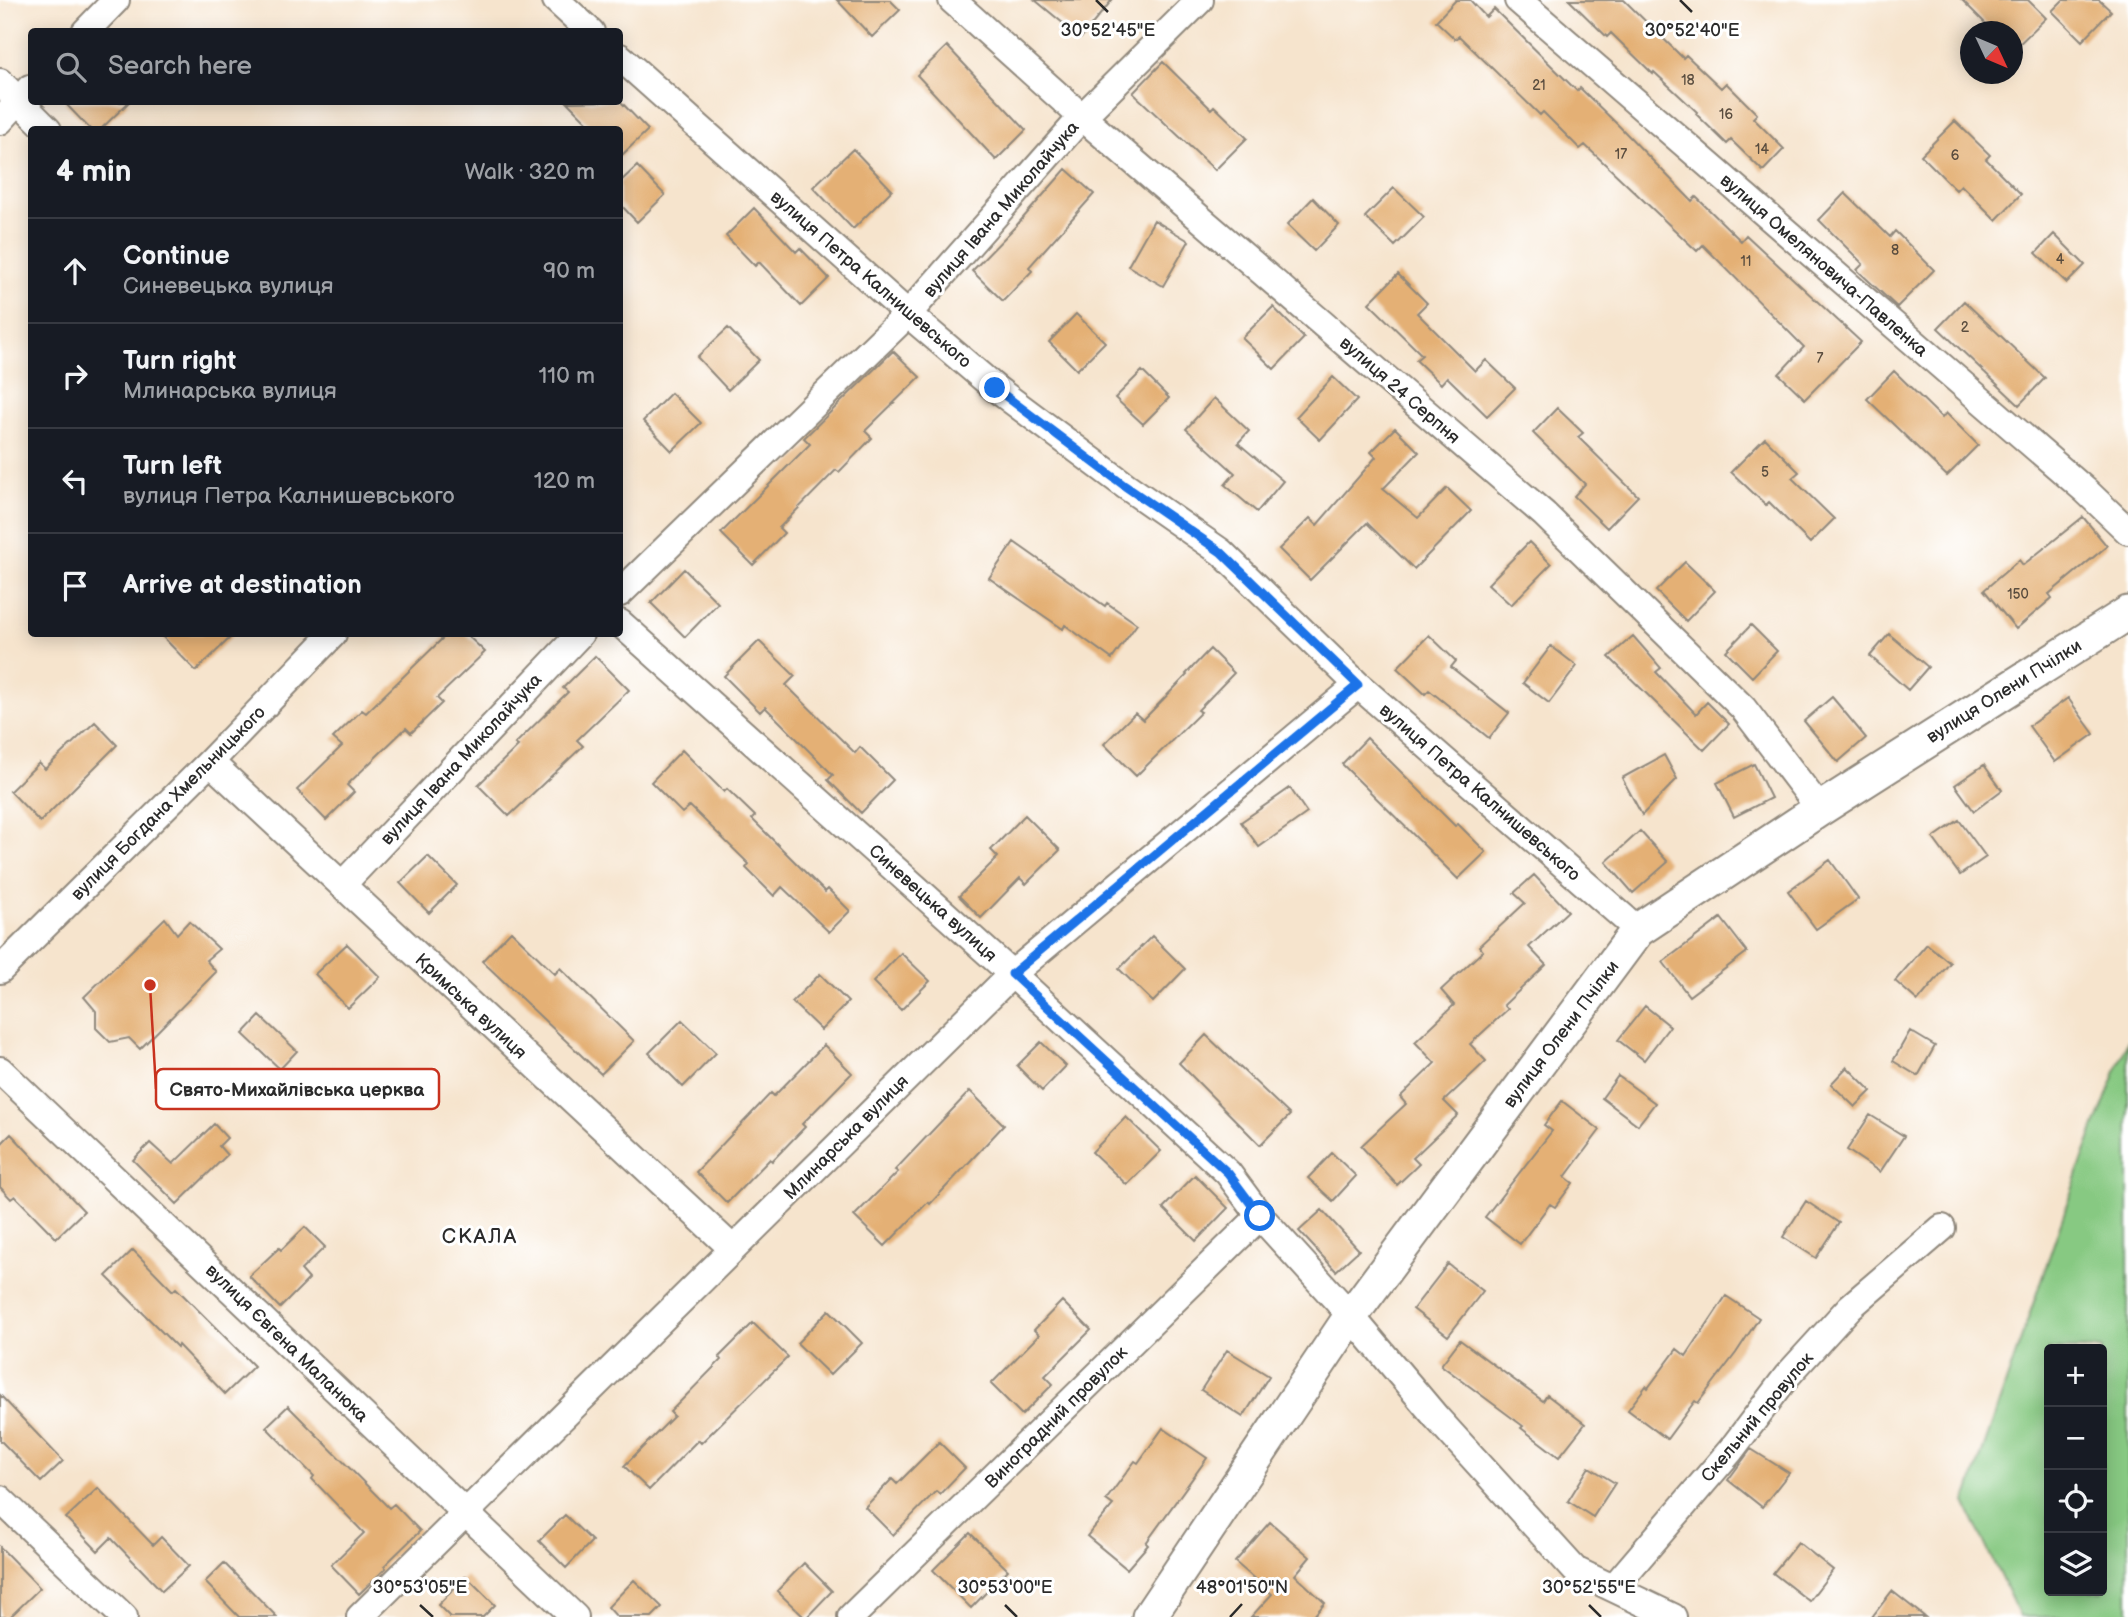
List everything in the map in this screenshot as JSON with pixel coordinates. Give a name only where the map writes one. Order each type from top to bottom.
[{"type":"street","points":[[89,28],[116,0]]},
{"type":"street","points":[[556,0],[587,28]]},
{"type":"street","name":"вулиця 24 Серпня","points":[[952,0],[1082,117],[1544,514],[1743,708],[1820,809]]},
{"type":"street","name":"вулиця Івана Миколайчука","points":[[623,590],[908,314],[1082,117],[1200,0]]},
{"type":"street","name":"вулиця Омеляновича-Павленка","points":[[1518,0],[2086,491],[2128,531]]},
{"type":"street","name":"вулиця Петра Калнишевського","points":[[623,60],[995,388],[1125,486],[1221,552],[1358,685],[1638,930]]},
{"type":"street","points":[[0,121],[17,90],[28,104]]},
{"type":"street","points":[[29,105],[45,126]]},
{"type":"street","name":"вулиця Олени Пчілки","points":[[1149,1617],[1351,1316],[1638,930],[1820,809],[2128,613]]},
{"type":"street","name":"Синевецька вулиця","points":[[623,627],[1012,974],[1228,1173],[1260,1216],[1351,1316]]},
{"type":"street","name":"вулиця Богдана Хмельницького","points":[[0,970],[210,762],[330,637]]},
{"type":"street","name":"вулиця Івана Миколайчука","points":[[342,885],[577,637]]},
{"type":"street","name":"Млинарська вулиця","points":[[360,1617],[1012,974],[1358,685]]},
{"type":"street","name":"Кримська вулиця","points":[[210,762],[733,1250]]},
{"type":"street","name":"вулиця Євгена Маланюка","points":[[0,1070],[575,1617]]},
{"type":"street","name":"Виноградний провулок","points":[[851,1617],[1260,1216]]},
{"type":"street","name":"Скельний провулок","points":[[1613,1588],[1731,1450],[1787,1376],[1850,1307],[1942,1228]]},
{"type":"street","points":[[1351,1316],[1436,1418],[1575,1570],[1673,1617]]},
{"type":"street","points":[[0,1499],[124,1617]]},
{"type":"green space","points":[[2128,1040],[2128,1617],[2020,1617],[1965,1503],[2084,1155]]},
{"type":"building","points":[[837,0],[890,0],[900,10],[872,37]]},
{"type":"building","points":[[1035,0],[1112,0],[1081,38]]},
{"type":"building","points":[[1456,0],[1470,0],[1486,17],[1494,9],[1577,91],[1580,88],[1692,201],[1696,197],[1741,241],[1746,235],[1861,342],[1805,399],[1779,374],[1804,347],[1703,245],[1697,251],[1585,145],[1580,149],[1543,112],[1540,115],[1459,36],[1455,39],[1436,21]]},
{"type":"building","points":[[1569,0],[1624,0],[1683,58],[1686,55],[1721,88],[1726,83],[1757,114],[1753,118],[1784,149],[1763,171],[1731,140],[1727,144],[1654,72],[1653,74],[1611,33],[1607,37]]},
{"type":"building","points":[[1962,0],[2028,0],[2046,18],[2023,40],[2023,21],[1983,21]]},
{"type":"building","points":[[2063,0],[2099,0],[2111,11],[2082,41],[2052,11]]},
{"type":"building","points":[[947,46],[1026,130],[996,160],[917,75]]},
{"type":"building","points":[[1163,62],[1211,109],[1214,106],[1247,138],[1215,170],[1133,93]]},
{"type":"building","points":[[623,104],[648,130],[623,154],[623,126],[591,126],[570,105]]},
{"type":"building","points":[[67,105],[126,105],[104,126],[87,126]]},
{"type":"building","points":[[1955,121],[1990,155],[1986,159],[2021,194],[1996,220],[1961,185],[1956,190],[1921,155]]},
{"type":"building","points":[[853,149],[892,190],[853,229],[813,187]]},
{"type":"building","points":[[637,166],[665,195],[637,222],[623,207],[623,179]]},
{"type":"building","points":[[1066,169],[1094,194],[1029,267],[1032,271],[1003,301],[972,271]]},
{"type":"building","points":[[1394,188],[1424,217],[1395,246],[1365,217]]},
{"type":"building","points":[[1845,193],[1890,237],[1895,231],[1934,270],[1897,307],[1857,270],[1863,264],[1819,220]]},
{"type":"building","points":[[1313,198],[1339,225],[1314,251],[1287,225]]},
{"type":"building","points":[[754,208],[796,252],[800,248],[829,278],[801,306],[759,262],[755,266],[726,236]]},
{"type":"building","points":[[1154,220],[1189,241],[1163,286],[1128,266]]},
{"type":"building","points":[[2054,234],[2085,265],[2067,283],[2036,253]]},
{"type":"building","points":[[1398,274],[1427,303],[1417,313],[1475,371],[1486,360],[1515,388],[1487,416],[1447,377],[1441,384],[1416,360],[1422,355],[1369,303]]},
{"type":"building","points":[[1964,301],[2045,378],[2019,405],[1938,328]]},
{"type":"building","points":[[1273,307],[1304,338],[1274,369],[1242,338]]},
{"type":"building","points":[[1076,314],[1105,342],[1077,370],[1049,342]]},
{"type":"building","points":[[728,328],[759,360],[728,390],[697,357]]},
{"type":"building","points":[[893,351],[920,377],[865,431],[872,438],[779,528],[784,533],[753,565],[721,533],[810,444],[804,438]]},
{"type":"building","points":[[1142,371],[1169,398],[1143,424],[1115,398]]},
{"type":"building","points":[[1894,371],[1942,418],[1946,413],[1978,445],[1947,476],[1867,399]]},
{"type":"building","points":[[1333,377],[1357,400],[1320,440],[1296,417]]},
{"type":"building","points":[[671,393],[701,423],[672,451],[643,421]]},
{"type":"building","points":[[1214,398],[1249,431],[1238,443],[1283,481],[1257,512],[1225,485],[1235,473],[1186,429]]},
{"type":"building","points":[[1557,408],[1583,433],[1578,437],[1638,496],[1607,528],[1574,496],[1585,484],[1533,433]]},
{"type":"building","points":[[1395,428],[1419,452],[1383,489],[1418,518],[1447,488],[1471,511],[1414,569],[1367,523],[1310,580],[1279,549],[1310,518],[1317,525],[1376,457],[1371,452]]},
{"type":"building","points":[[1765,438],[1799,472],[1792,478],[1834,519],[1810,543],[1769,502],[1766,505],[1731,472]]},
{"type":"building","points":[[2083,517],[2107,546],[2049,594],[2052,598],[2016,629],[1984,590],[2019,560],[2023,565]]},
{"type":"building","points":[[1014,542],[1105,606],[1107,603],[1137,624],[1112,659],[1065,625],[1063,629],[989,578]]},
{"type":"building","points":[[1529,542],[1551,564],[1511,605],[1488,584]]},
{"type":"building","points":[[1685,562],[1715,591],[1686,621],[1656,591]]},
{"type":"building","points":[[684,569],[718,603],[685,637],[651,603]]},
{"type":"building","points":[[1751,625],[1777,651],[1752,677],[1726,651]]},
{"type":"building","points":[[1889,634],[1928,667],[1908,690],[1870,656]]},
{"type":"building","points":[[1429,635],[1456,661],[1451,667],[1509,713],[1489,738],[1429,690],[1425,694],[1397,668]]},
{"type":"building","points":[[1633,636],[1661,668],[1656,672],[1696,714],[1707,702],[1729,724],[1704,750],[1609,657]]},
{"type":"building","points":[[163,637],[231,637],[196,671]]},
{"type":"building","points":[[444,637],[469,637],[485,652],[437,698],[442,703],[411,733],[406,728],[347,785],[354,792],[326,820],[297,790],[342,746],[333,738],[362,710],[366,713]]},
{"type":"building","points":[[759,641],[795,676],[786,685],[855,753],[860,747],[893,780],[861,813],[828,780],[833,775],[765,707],[760,712],[724,676]]},
{"type":"building","points":[[1551,646],[1577,666],[1549,703],[1523,683]]},
{"type":"building","points":[[1210,649],[1234,673],[1198,710],[1201,712],[1136,776],[1104,744],[1135,713],[1143,720]]},
{"type":"building","points":[[595,656],[629,690],[577,740],[583,746],[509,816],[478,785],[568,692],[563,688]]},
{"type":"building","points":[[1832,697],[1866,738],[1838,762],[1804,721]]},
{"type":"building","points":[[2068,698],[2094,734],[2055,762],[2029,726]]},
{"type":"building","points":[[95,722],[117,745],[40,822],[10,791],[39,763],[45,769]]},
{"type":"building","points":[[1367,738],[1455,826],[1458,824],[1486,852],[1458,879],[1342,764]]},
{"type":"building","points":[[682,750],[724,792],[727,789],[755,816],[752,819],[825,892],[828,889],[850,911],[829,932],[782,887],[774,896],[746,868],[749,864],[690,806],[682,813],[651,782]]},
{"type":"building","points":[[1664,755],[1677,779],[1642,815],[1622,778]]},
{"type":"building","points":[[1754,764],[1771,798],[1734,817],[1717,783]]},
{"type":"building","points":[[1984,765],[2002,790],[1974,811],[1955,785]]},
{"type":"building","points":[[1290,788],[1307,813],[1259,847],[1241,822]]},
{"type":"building","points":[[1025,815],[1060,850],[1026,884],[1020,878],[981,918],[959,896],[998,857],[991,850]]},
{"type":"building","points":[[1959,820],[1986,857],[1960,875],[1933,838]]},
{"type":"building","points":[[1640,831],[1668,862],[1633,893],[1606,862]]},
{"type":"building","points":[[428,856],[457,885],[429,913],[400,883]]},
{"type":"building","points":[[1830,860],[1858,899],[1816,929],[1788,891]]},
{"type":"building","points":[[1534,875],[1568,911],[1529,947],[1546,965],[1504,1005],[1508,1009],[1470,1044],[1486,1061],[1444,1101],[1458,1115],[1413,1158],[1419,1164],[1397,1185],[1361,1146],[1406,1104],[1400,1097],[1435,1063],[1415,1042],[1454,1005],[1441,990],[1483,951],[1479,946],[1525,903],[1514,893]]},
{"type":"building","points":[[165,918],[177,934],[189,921],[219,949],[206,960],[216,972],[140,1049],[129,1038],[110,1042],[96,1028],[96,1011],[84,997]]},
{"type":"building","points":[[1721,918],[1747,952],[1689,996],[1663,962]]},
{"type":"building","points":[[511,931],[555,974],[560,968],[634,1041],[601,1074],[482,961]]},
{"type":"building","points":[[1152,936],[1185,969],[1153,1002],[1119,969]]},
{"type":"building","points":[[347,944],[380,977],[348,1008],[315,974]]},
{"type":"building","points":[[1927,944],[1950,963],[1918,1001],[1895,981]]},
{"type":"building","points":[[901,953],[930,981],[901,1010],[873,982]]},
{"type":"building","points":[[820,974],[848,1002],[821,1030],[792,1002]]},
{"type":"building","points":[[1645,1006],[1670,1026],[1644,1060],[1618,1040]]},
{"type":"building","points":[[260,1016],[297,1051],[280,1069],[243,1034]]},
{"type":"building","points":[[682,1020],[716,1053],[683,1087],[649,1053]]},
{"type":"building","points":[[1910,1031],[1935,1046],[1918,1076],[1893,1061]]},
{"type":"building","points":[[1206,1035],[1290,1115],[1260,1145],[1179,1063]]},
{"type":"building","points":[[1041,1042],[1066,1066],[1042,1091],[1017,1066]]},
{"type":"building","points":[[824,1045],[852,1073],[802,1124],[805,1127],[727,1203],[696,1172],[771,1093],[774,1096]]},
{"type":"building","points":[[1847,1067],[1871,1091],[1855,1107],[1831,1084]]},
{"type":"building","points":[[1618,1076],[1655,1103],[1638,1125],[1602,1098]]},
{"type":"building","points":[[970,1091],[1004,1125],[930,1204],[928,1202],[885,1246],[854,1216],[898,1172],[895,1170]]},
{"type":"building","points":[[1562,1101],[1600,1130],[1565,1177],[1573,1183],[1555,1207],[1550,1204],[1520,1244],[1485,1217],[1552,1131],[1544,1125]]},
{"type":"building","points":[[1870,1115],[1904,1136],[1880,1172],[1847,1150]]},
{"type":"building","points":[[1126,1117],[1161,1151],[1127,1185],[1092,1152]]},
{"type":"building","points":[[214,1124],[227,1138],[219,1146],[227,1155],[177,1204],[133,1160],[150,1143],[173,1164]]},
{"type":"building","points":[[11,1134],[84,1211],[56,1238],[15,1196],[11,1199],[0,1187],[0,1145]]},
{"type":"building","points":[[1332,1153],[1356,1176],[1333,1201],[1308,1178]]},
{"type":"building","points":[[1195,1175],[1228,1208],[1196,1241],[1163,1208]]},
{"type":"building","points":[[1806,1201],[1839,1223],[1816,1258],[1783,1237]]},
{"type":"building","points":[[1322,1210],[1359,1250],[1336,1271],[1299,1231]]},
{"type":"building","points":[[305,1227],[325,1247],[301,1270],[309,1279],[280,1308],[249,1276]]},
{"type":"building","points":[[133,1250],[173,1291],[176,1288],[254,1366],[225,1394],[106,1276]]},
{"type":"building","points":[[1448,1264],[1483,1291],[1448,1336],[1413,1309]]},
{"type":"building","points":[[1726,1296],[1759,1318],[1698,1403],[1695,1401],[1667,1439],[1628,1410],[1677,1349],[1686,1356]]},
{"type":"building","points":[[1062,1301],[1091,1330],[1045,1376],[1053,1384],[1022,1415],[991,1384],[1039,1335],[1034,1330]]},
{"type":"building","points":[[829,1310],[862,1343],[830,1375],[797,1343]]},
{"type":"building","points":[[753,1323],[788,1357],[701,1443],[698,1440],[649,1490],[624,1466],[674,1416],[670,1412]]},
{"type":"building","points":[[1460,1340],[1543,1401],[1547,1395],[1585,1424],[1559,1457],[1521,1428],[1523,1426],[1441,1365]]},
{"type":"building","points":[[1227,1350],[1269,1376],[1243,1417],[1201,1390]]},
{"type":"building","points":[[0,1395],[63,1461],[41,1482],[0,1440]]},
{"type":"building","points":[[288,1406],[389,1508],[394,1504],[420,1531],[359,1594],[331,1565],[364,1533],[266,1427]]},
{"type":"building","points":[[1163,1428],[1207,1458],[1146,1543],[1148,1545],[1127,1569],[1087,1536],[1113,1505],[1106,1500],[1135,1461],[1138,1463]]},
{"type":"building","points":[[939,1442],[965,1468],[940,1494],[936,1491],[893,1535],[865,1507],[892,1479],[897,1484]]},
{"type":"building","points":[[1751,1449],[1789,1473],[1762,1507],[1728,1480]]},
{"type":"building","points":[[1589,1467],[1615,1483],[1593,1517],[1568,1501]]},
{"type":"building","points":[[98,1488],[153,1545],[161,1537],[189,1566],[162,1591],[111,1538],[98,1551],[66,1518]]},
{"type":"building","points":[[565,1515],[592,1541],[566,1568],[539,1541]]},
{"type":"building","points":[[1270,1522],[1310,1557],[1295,1575],[1325,1603],[1313,1617],[1251,1617],[1272,1594],[1235,1562]]},
{"type":"building","points":[[970,1533],[1008,1570],[971,1608],[933,1570]]},
{"type":"building","points":[[1798,1542],[1833,1570],[1809,1601],[1773,1573]]},
{"type":"building","points":[[0,1547],[40,1588],[10,1617],[0,1617]]},
{"type":"building","points":[[224,1563],[277,1617],[239,1617],[205,1582]]},
{"type":"building","points":[[804,1563],[832,1591],[807,1617],[777,1591]]},
{"type":"building","points":[[466,1576],[495,1605],[483,1617],[450,1617],[438,1605]]},
{"type":"building","points":[[634,1580],[662,1607],[652,1617],[617,1617],[608,1607]]},
{"type":"building","points":[[1892,1591],[1925,1617],[1872,1617]]},
{"type":"place","name":"Свято-Михайлівська церква","points":[[150,985]]},
{"type":"district","name":"СКАЛА","points":[[480,1236]]},
{"type":"route","points":[[995,388],[1125,486],[1221,552],[1358,685],[1012,974],[1228,1173],[1260,1216]]}]
